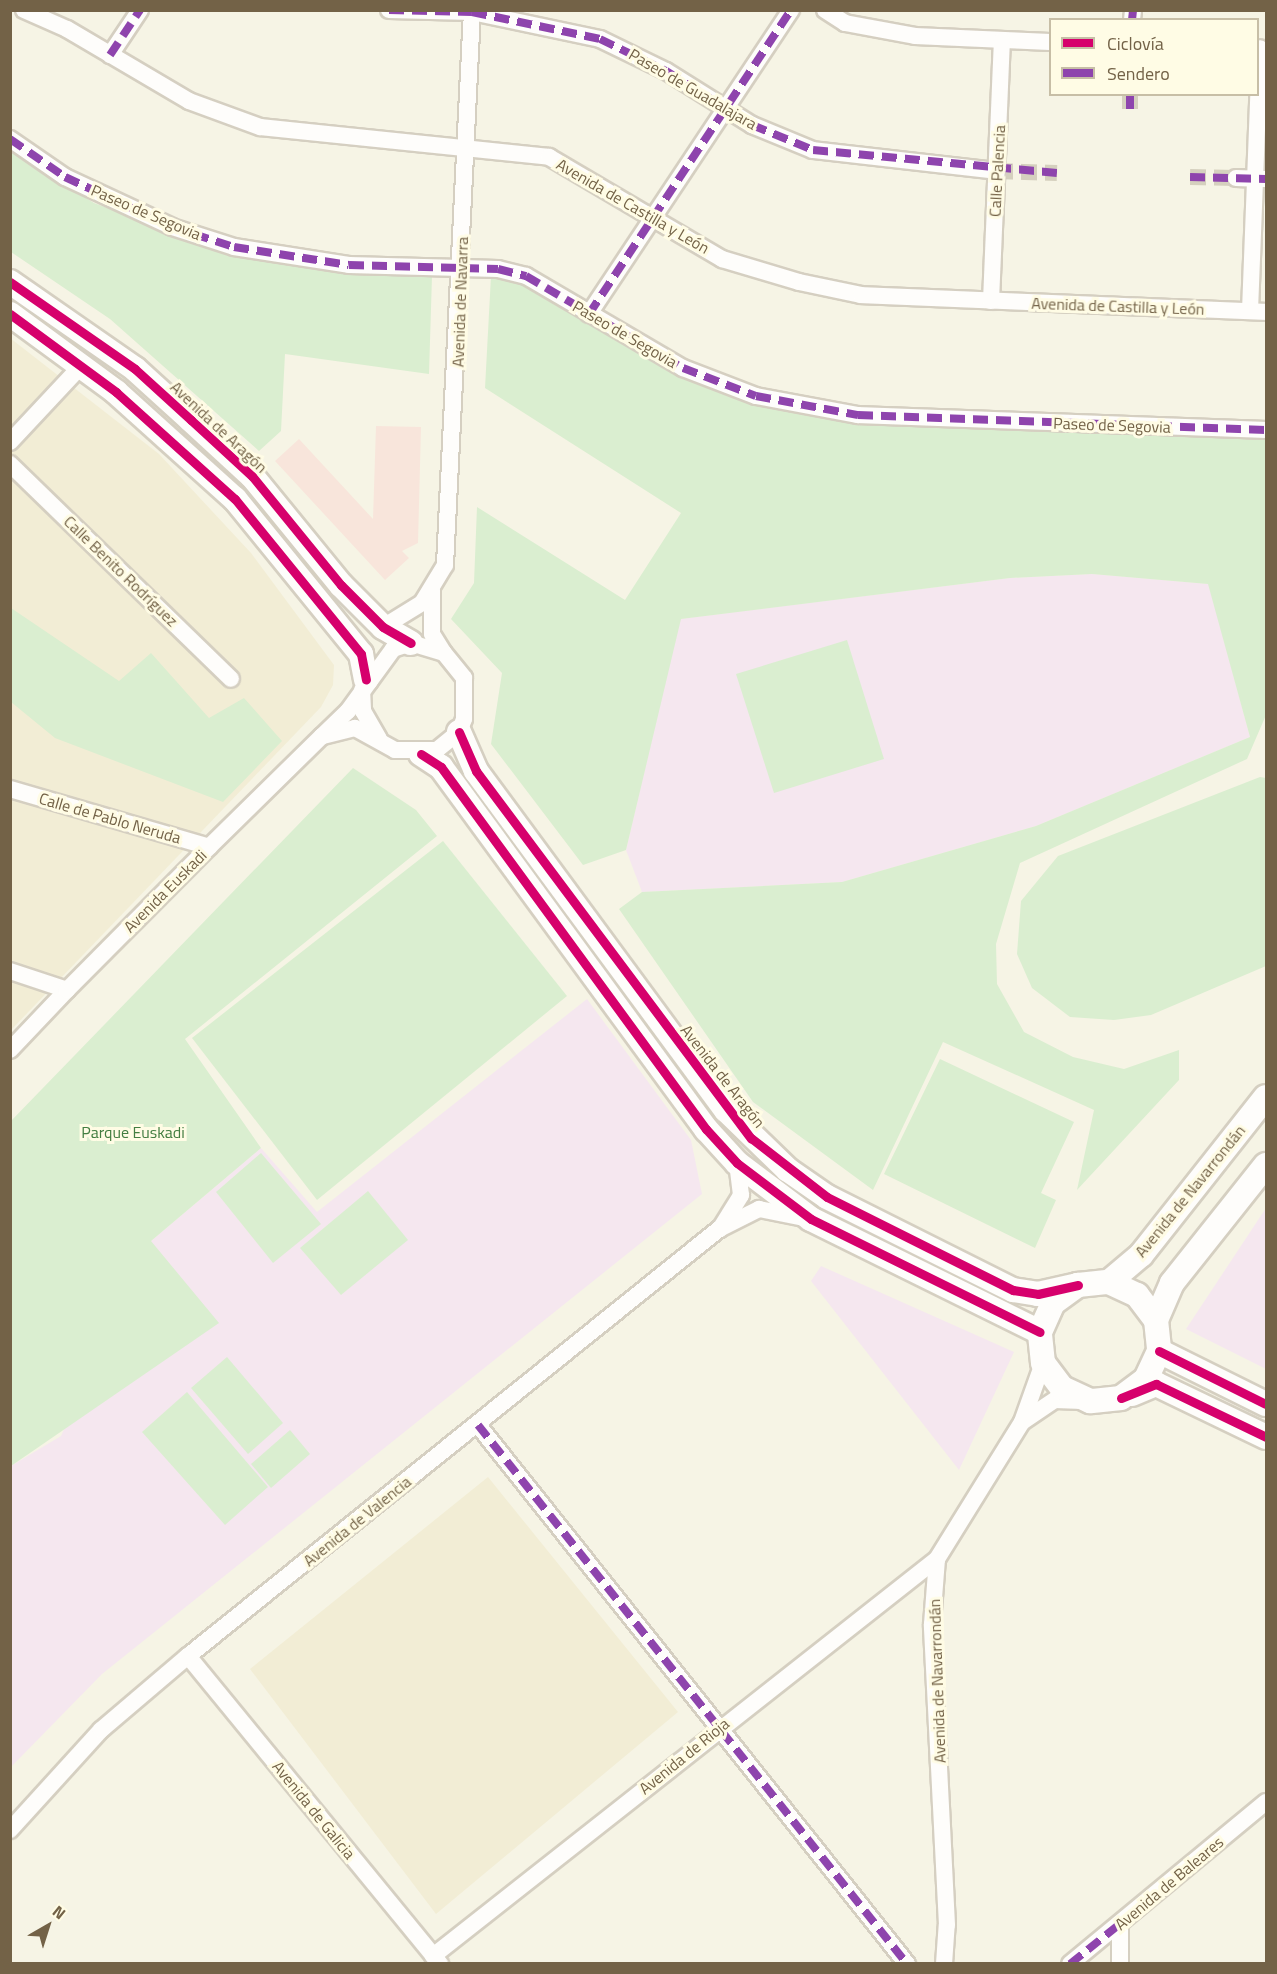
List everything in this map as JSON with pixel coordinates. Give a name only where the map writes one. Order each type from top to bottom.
[{"type":"main road","name":"Avenida de Aragón","points":[[10,282],[135,369],[252,476],[383,627],[411,643]]},
{"type":"main road","points":[[10,314],[82,365],[235,499],[361,654],[364,685]]},
{"type":"main road","name":"Avenida de Aragón","points":[[459,732],[476,771],[751,1138],[826,1197],[1013,1290],[1038,1294],[1078,1286]]},
{"type":"main road","points":[[422,754],[441,767],[706,1129],[737,1163],[811,1219],[1040,1332]]},
{"type":"main road","name":"Avenida de Navarrondán","points":[[1109,1282],[1141,1255],[1266,1096]]},
{"type":"main road","points":[[1121,1398],[1146,1379],[1159,1351],[1156,1320],[1172,1283],[1266,1165]]},
{"type":"main road","points":[[1156,1320],[1137,1295],[1109,1282],[1078,1286],[1053,1304],[1040,1332],[1043,1363],[1062,1388],[1090,1401],[1121,1398],[1156,1384],[1266,1437]]},
{"type":"main road","points":[[1159,1351],[1266,1404]]},
{"type":"street","name":"Avenida de Castilla y León","points":[[24,10],[110,55],[189,101],[260,127],[549,157],[723,259],[799,282],[861,295],[1258,312]]},
{"type":"street","points":[[110,55],[140,10]]},
{"type":"street","name":"Paseo de Guadalajara","points":[[388,10],[472,11],[600,39],[728,109],[813,150],[997,171]]},
{"type":"street","points":[[589,314],[728,109],[791,10]]},
{"type":"street","points":[[825,10],[845,22],[915,36],[1049,42]]},
{"type":"street","name":"Avenida de Navarra","points":[[432,590],[445,565],[450,509],[472,11]]},
{"type":"street","name":"Calle Palencia","points":[[991,301],[1002,41]]},
{"type":"street","points":[[1258,312],[1261,48]]},
{"type":"street","name":"Paseo de Segovia","points":[[10,140],[65,177],[172,227],[234,247],[349,265],[461,270],[526,276],[683,368],[756,396],[858,415],[1266,430]]},
{"type":"street","points":[[1236,178],[1261,179]]},
{"type":"street","points":[[10,442],[82,365]]},
{"type":"street","name":"Calle Benito Rodríguez","points":[[10,464],[231,679]]},
{"type":"street","points":[[383,627],[403,618],[432,590]]},
{"type":"street","points":[[322,736],[356,728],[396,750],[422,754],[437,750],[459,732],[468,706],[467,688],[432,634],[432,590]]},
{"type":"street","points":[[380,740],[365,718],[364,685],[393,649],[411,643],[444,652]]},
{"type":"street","name":"Avenida Euskadi","points":[[10,1050],[209,847],[322,736],[364,685]]},
{"type":"street","name":"Calle de Pablo Neruda","points":[[10,789],[209,847]]},
{"type":"street","points":[[10,971],[67,990]]},
{"type":"street","points":[[719,1229],[741,1195],[737,1163]]},
{"type":"street","points":[[719,1229],[759,1209],[811,1219]]},
{"type":"street","name":"Avenida de Valencia","points":[[10,1830],[101,1730],[188,1656],[719,1229]]},
{"type":"street","points":[[1022,1422],[1043,1363]]},
{"type":"street","points":[[1022,1422],[1055,1400],[1090,1401]]},
{"type":"street","name":"Avenida de Navarrondán","points":[[944,1964],[947,1925],[932,1624],[937,1559],[1022,1422]]},
{"type":"street","points":[[478,1425],[907,1964]]},
{"type":"street","name":"Avenida de Rioja","points":[[437,1960],[718,1729],[937,1559]]},
{"type":"street","name":"Avenida de Galicia","points":[[188,1656],[437,1960]]},
{"type":"street","name":"Avenida de Baleares","points":[[1070,1964],[1266,1802]]},
{"type":"street","points":[[1120,1924],[1120,1964]]},
{"type":"shaded area","points":[[10,338],[159,454],[251,553],[334,665],[333,685],[321,707],[11,1030]]},
{"type":"shaded area","points":[[376,426],[421,427],[418,543],[402,551],[409,558],[385,580],[275,461],[299,439],[373,519]]},
{"type":"shaded area","points":[[1092,574],[1209,584],[1250,737],[1036,826],[842,882],[642,892],[626,850],[680,619],[1010,578]]},
{"type":"shaded area","points":[[587,999],[691,1140],[702,1194],[102,1674],[11,1767],[11,1466],[61,1436],[151,1241],[261,1148],[317,1212]]},
{"type":"shaded area","points":[[1266,1208],[1266,1369],[1186,1329]]},
{"type":"shaded area","points":[[821,1266],[1014,1352],[959,1470],[811,1281]]},
{"type":"shaded area","points":[[488,1477],[678,1712],[436,1914],[250,1669]]},
{"type":"green space","points":[[10,151],[94,203],[176,233],[336,269],[432,276],[429,374],[285,354],[281,431],[259,451],[110,319],[11,252]]},
{"type":"green space","points":[[491,276],[525,282],[683,378],[748,403],[897,425],[1266,438],[1266,715],[1247,759],[1020,863],[996,944],[997,984],[1024,1032],[1073,1057],[1124,1069],[1179,1050],[1179,1080],[1077,1190],[1094,1110],[943,1042],[873,1190],[753,1102],[619,909],[642,892],[842,882],[1036,826],[1250,737],[1208,584],[1092,574],[1010,578],[681,619],[626,850],[583,865],[491,744],[502,673],[451,619],[474,583],[477,507],[625,600],[681,513],[485,388]]},
{"type":"green space","points":[[11,608],[119,681],[151,653],[209,718],[244,698],[282,741],[223,802],[55,738],[11,702]]},
{"type":"green space","points":[[847,640],[884,759],[774,793],[736,674]]},
{"type":"green space","name":"Parque Euskadi","points":[[353,768],[416,810],[437,836],[185,1039],[261,1148],[151,1241],[219,1323],[11,1466],[11,1121]]},
{"type":"green space","points":[[1260,777],[1266,778],[1266,966],[1151,1015],[1114,1020],[1070,1017],[1032,988],[1017,954],[1021,901],[1058,856]]},
{"type":"green space","points":[[443,841],[567,996],[317,1200],[192,1038]]},
{"type":"green space","points":[[940,1059],[1074,1122],[1041,1193],[1056,1200],[1035,1248],[884,1174]]},
{"type":"green space","points":[[261,1153],[321,1224],[273,1263],[216,1192]]},
{"type":"green space","points":[[368,1191],[408,1240],[341,1295],[300,1248]]},
{"type":"green space","points":[[227,1357],[283,1423],[248,1454],[191,1388]]},
{"type":"green space","points":[[187,1392],[268,1487],[225,1525],[142,1432]]},
{"type":"green space","points":[[290,1430],[310,1454],[271,1488],[251,1464]]},
{"type":"tunnel","points":[[1130,96],[1130,109]]},
{"type":"tunnel","points":[[997,171],[1057,173]]},
{"type":"tunnel","points":[[1190,177],[1236,178]]},
{"type":"marked path","points":[[110,55],[140,10]]},
{"type":"marked path","points":[[389,10],[472,12],[600,39],[666,71],[752,125],[813,150],[1057,173]]},
{"type":"marked path","points":[[589,314],[791,10]]},
{"type":"marked path","points":[[1132,18],[1133,10]]},
{"type":"marked path","points":[[1130,96],[1130,109]]},
{"type":"marked path","points":[[10,139],[65,177],[172,227],[234,247],[349,265],[498,269],[526,276],[683,368],[756,396],[858,415],[1266,430]]},
{"type":"marked path","points":[[1190,177],[1266,179]]},
{"type":"marked path","points":[[478,1425],[907,1964]]},
{"type":"marked path","points":[[1070,1964],[1120,1924]]},
{"type":"cycle path","points":[[10,282],[135,369],[252,476],[341,585],[383,627],[411,643]]},
{"type":"cycle path","points":[[10,314],[116,392],[235,499],[361,654],[366,680]]},
{"type":"cycle path","points":[[459,732],[476,771],[751,1138],[827,1197],[1013,1290],[1038,1294],[1078,1285]]},
{"type":"cycle path","points":[[421,754],[441,767],[706,1129],[737,1163],[811,1219],[1040,1332]]},
{"type":"cycle path","points":[[1159,1351],[1266,1404]]},
{"type":"cycle path","points":[[1121,1398],[1156,1384],[1266,1437]]}]
